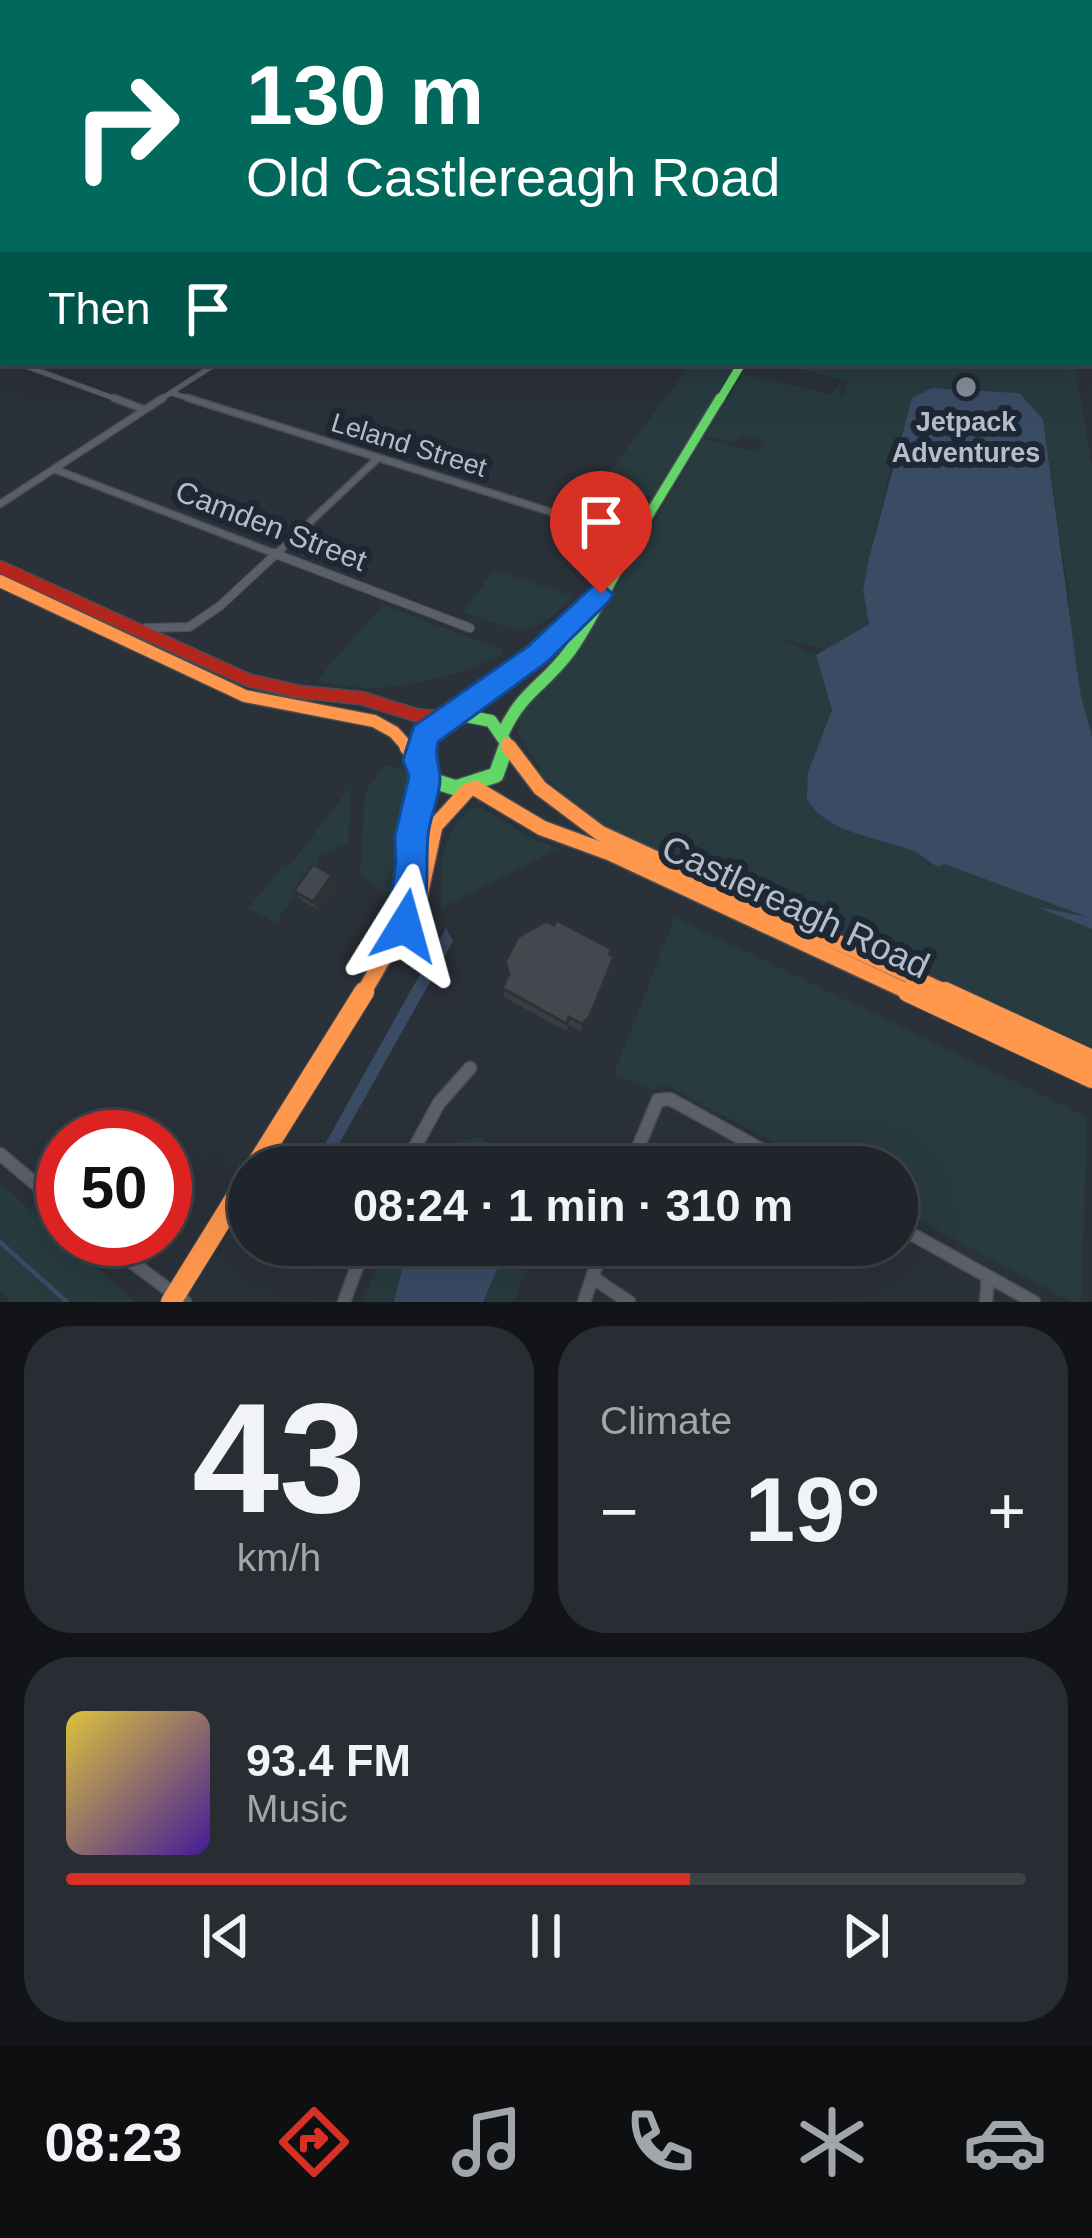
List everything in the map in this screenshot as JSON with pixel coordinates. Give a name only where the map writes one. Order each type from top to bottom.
[{"type":"main road","points":[[268,1146],[420,896],[435,826],[471,789],[496,775],[518,701],[568,653],[740,366]]},
{"type":"main road","points":[[0,567],[261,684],[361,698],[416,715],[483,717],[505,739]]},
{"type":"main road","points":[[0,581],[245,696],[374,722],[400,738],[425,776],[448,790],[471,789]]},
{"type":"main road","points":[[418,760],[424,735],[537,655],[601,594]]},
{"type":"main road","name":"Castlereagh Road","points":[[505,739],[540,788],[600,833],[1092,1060]]},
{"type":"main road","points":[[408,915],[411,836],[425,776]]},
{"type":"main road","name":"Castlereagh Road","points":[[471,789],[542,828],[610,853],[1092,1078]]},
{"type":"main road","points":[[177,1300],[228,1213]]},
{"type":"street","points":[[35,366],[145,410]]},
{"type":"street","points":[[0,504],[212,366]]},
{"type":"street","name":"Leland Street","points":[[171,393],[634,538]]},
{"type":"street","points":[[116,622],[173,631],[189,627],[220,606],[378,458]]},
{"type":"street","name":"Camden Street","points":[[54,469],[470,628]]},
{"type":"street","points":[[415,1146],[439,1103],[470,1068]]},
{"type":"street","points":[[638,1146],[650,1111],[658,1100],[670,1099],[755,1146]]},
{"type":"street","points":[[0,1154],[36,1184]]},
{"type":"street","points":[[918,1238],[1034,1302]]},
{"type":"street","points":[[134,1266],[177,1300]]},
{"type":"street","points":[[344,1302],[357,1266]]},
{"type":"street","points":[[584,1302],[596,1266]]},
{"type":"street","points":[[592,1277],[629,1302]]},
{"type":"street","points":[[986,1302],[988,1278]]},
{"type":"green space","points":[[690,366],[735,366],[655,498],[603,480]]},
{"type":"green space","points":[[787,366],[1075,366],[1092,465],[1092,737],[1076,681],[1068,584],[1072,584],[1067,581],[1043,419],[1019,393],[932,388],[914,401],[895,451],[869,558],[863,590],[869,624],[826,649],[781,639],[816,655],[832,710],[813,758],[811,807],[847,827],[916,852],[938,867],[944,864],[1092,918],[1040,908],[1092,929],[1092,1047],[600,824],[537,771],[540,768],[518,733],[520,712],[582,643],[703,439],[758,452],[765,442],[744,435],[732,442],[705,436],[742,374],[830,394],[842,381],[841,398],[849,381]]},
{"type":"green space","points":[[494,570],[573,596],[545,621],[522,628],[463,612]]},
{"type":"green space","points":[[383,605],[502,650],[503,655],[412,684],[365,688],[317,680]]},
{"type":"green space","points":[[372,759],[351,787],[348,844],[317,857],[319,863],[275,923],[249,908],[284,864],[289,866]]},
{"type":"green space","points":[[385,765],[402,769],[411,778],[403,822],[404,869],[393,903],[360,873],[365,792]]},
{"type":"green space","points":[[472,808],[482,808],[534,840],[559,848],[441,909],[447,841]]},
{"type":"green space","points":[[675,917],[1087,1117],[1081,1302],[1072,1302],[918,1220],[918,1146],[780,1146],[666,1085],[653,1090],[614,1074]]},
{"type":"green space","points":[[479,1136],[494,1146],[448,1146]]},
{"type":"green space","points":[[0,1183],[36,1215],[36,1266],[95,1266],[134,1302],[11,1302],[0,1291]]},
{"type":"green space","points":[[377,1266],[403,1266],[394,1302],[363,1302]]},
{"type":"green space","points":[[499,1266],[527,1266],[514,1302],[483,1302]]},
{"type":"water","points":[[932,388],[1019,393],[1043,419],[1080,692],[1092,737],[1092,929],[1037,907],[1088,917],[944,864],[938,867],[913,851],[840,827],[807,799],[808,772],[832,710],[816,655],[869,624],[863,590],[869,558],[912,398]]},
{"type":"water","points":[[446,928],[453,941],[338,1146],[324,1146]]},
{"type":"water","points":[[403,1266],[499,1266],[483,1302],[394,1302]]},
{"type":"building","points":[[313,864],[332,875],[313,902],[294,891]]},
{"type":"building","points":[[556,920],[612,949],[609,954],[614,957],[589,1018],[582,1024],[569,1017],[567,1024],[502,988],[509,974],[505,962],[518,937],[546,921],[554,925]]},
{"type":"waterway","points":[[0,1242],[67,1302]]},
{"type":"traffic: fast","points":[[503,733],[518,701],[560,664],[580,637],[601,594],[740,366]]},
{"type":"traffic: fast","points":[[456,714],[491,721],[507,744],[496,775],[456,788],[437,782],[421,767],[424,735],[456,714]]},
{"type":"traffic: fast","points":[[408,914],[411,836],[425,775]]},
{"type":"traffic: slow","points":[[0,581],[245,696],[374,721],[394,732],[418,760]]},
{"type":"traffic: slow","points":[[507,744],[540,788],[600,833],[1092,1060]]},
{"type":"traffic: slow","points":[[475,788],[542,828],[610,853],[1092,1078]]},
{"type":"traffic: slow","points":[[268,1146],[405,926],[420,896],[435,826],[467,791]]},
{"type":"traffic: slow","points":[[171,1302],[228,1210]]},
{"type":"traffic: jam","points":[[0,567],[248,680],[300,692],[361,698],[416,715],[445,718]]},
{"type":"traffic: jam","points":[[456,714],[537,655],[592,604]]},
{"type":"place","name":"Jetpack Adventures","points":[[966,387]]},
{"type":"route","points":[[405,926],[413,862],[411,836],[425,776],[418,760],[424,735],[537,655],[601,594]]}]
